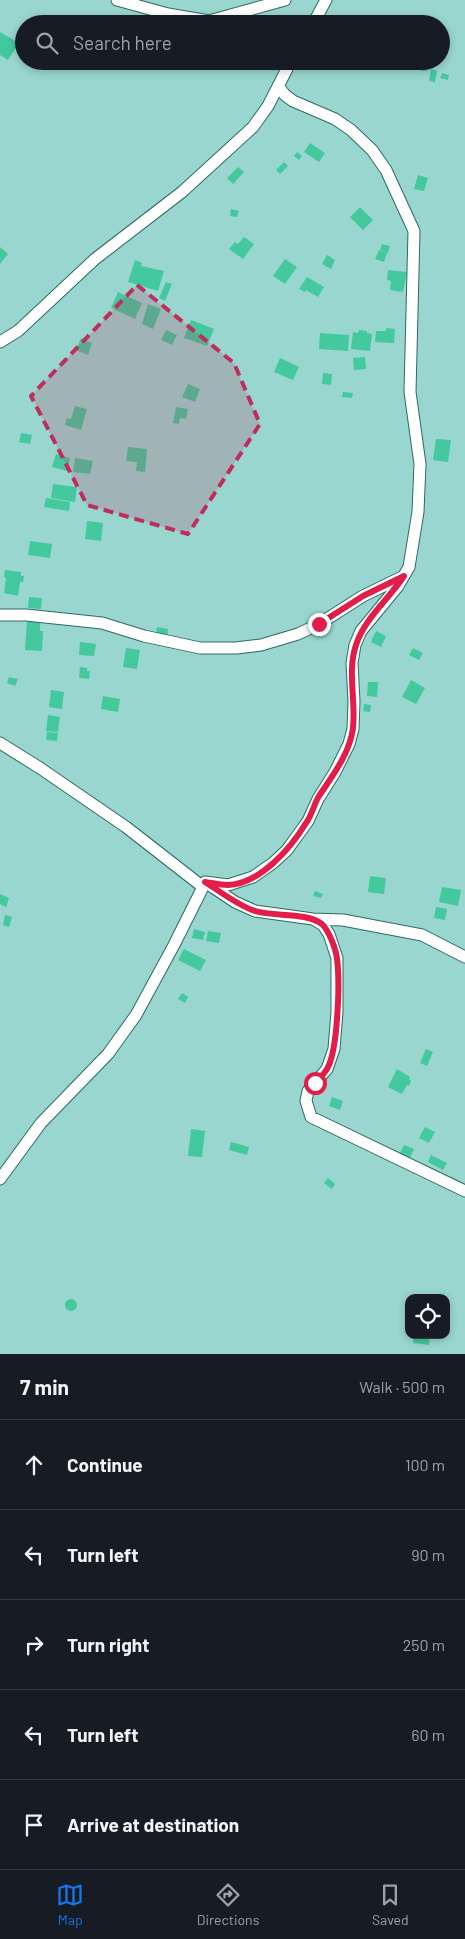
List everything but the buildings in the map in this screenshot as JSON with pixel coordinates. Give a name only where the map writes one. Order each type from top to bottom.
[{"type":"street","points":[[117,0],[174,15]]},
{"type":"street","points":[[231,15],[285,0]]},
{"type":"street","points":[[318,15],[326,0]]},
{"type":"street","points":[[0,342],[18,331],[95,259],[182,192],[225,153],[253,126],[268,106],[286,70]]},
{"type":"street","points":[[204,884],[228,885],[242,882],[273,863],[287,850],[308,821],[318,799],[335,772],[350,744],[353,729],[352,663],[355,645],[361,631],[409,567],[414,542],[420,484],[420,464],[410,392],[414,231],[386,170],[372,150],[351,130],[335,119],[293,101],[278,86]]},
{"type":"street","points":[[0,615],[26,615],[102,623],[144,636],[200,648],[236,648],[261,645],[298,634],[319,624],[363,596],[404,576]]},
{"type":"street","points":[[0,743],[126,827],[204,884],[235,902],[255,911],[313,919],[343,920],[422,935],[465,957]]},
{"type":"street","points":[[0,1179],[41,1123],[108,1054],[136,1015],[174,946],[204,884]]},
{"type":"street","points":[[313,919],[323,925],[329,934],[337,958],[337,1012],[334,1049],[327,1069],[308,1091],[306,1101],[311,1117],[465,1191]]},
{"type":"highlighted area","points":[[137,285],[234,363],[260,424],[188,534],[87,505],[31,396]]},
{"type":"route","points":[[315,1083],[327,1069],[334,1049],[337,1012],[337,958],[329,934],[323,925],[313,919],[255,911],[235,902],[205,882],[228,885],[253,877],[273,863],[297,838],[350,744],[353,729],[352,663],[355,645],[361,631],[404,576],[363,596],[319,624]]}]
